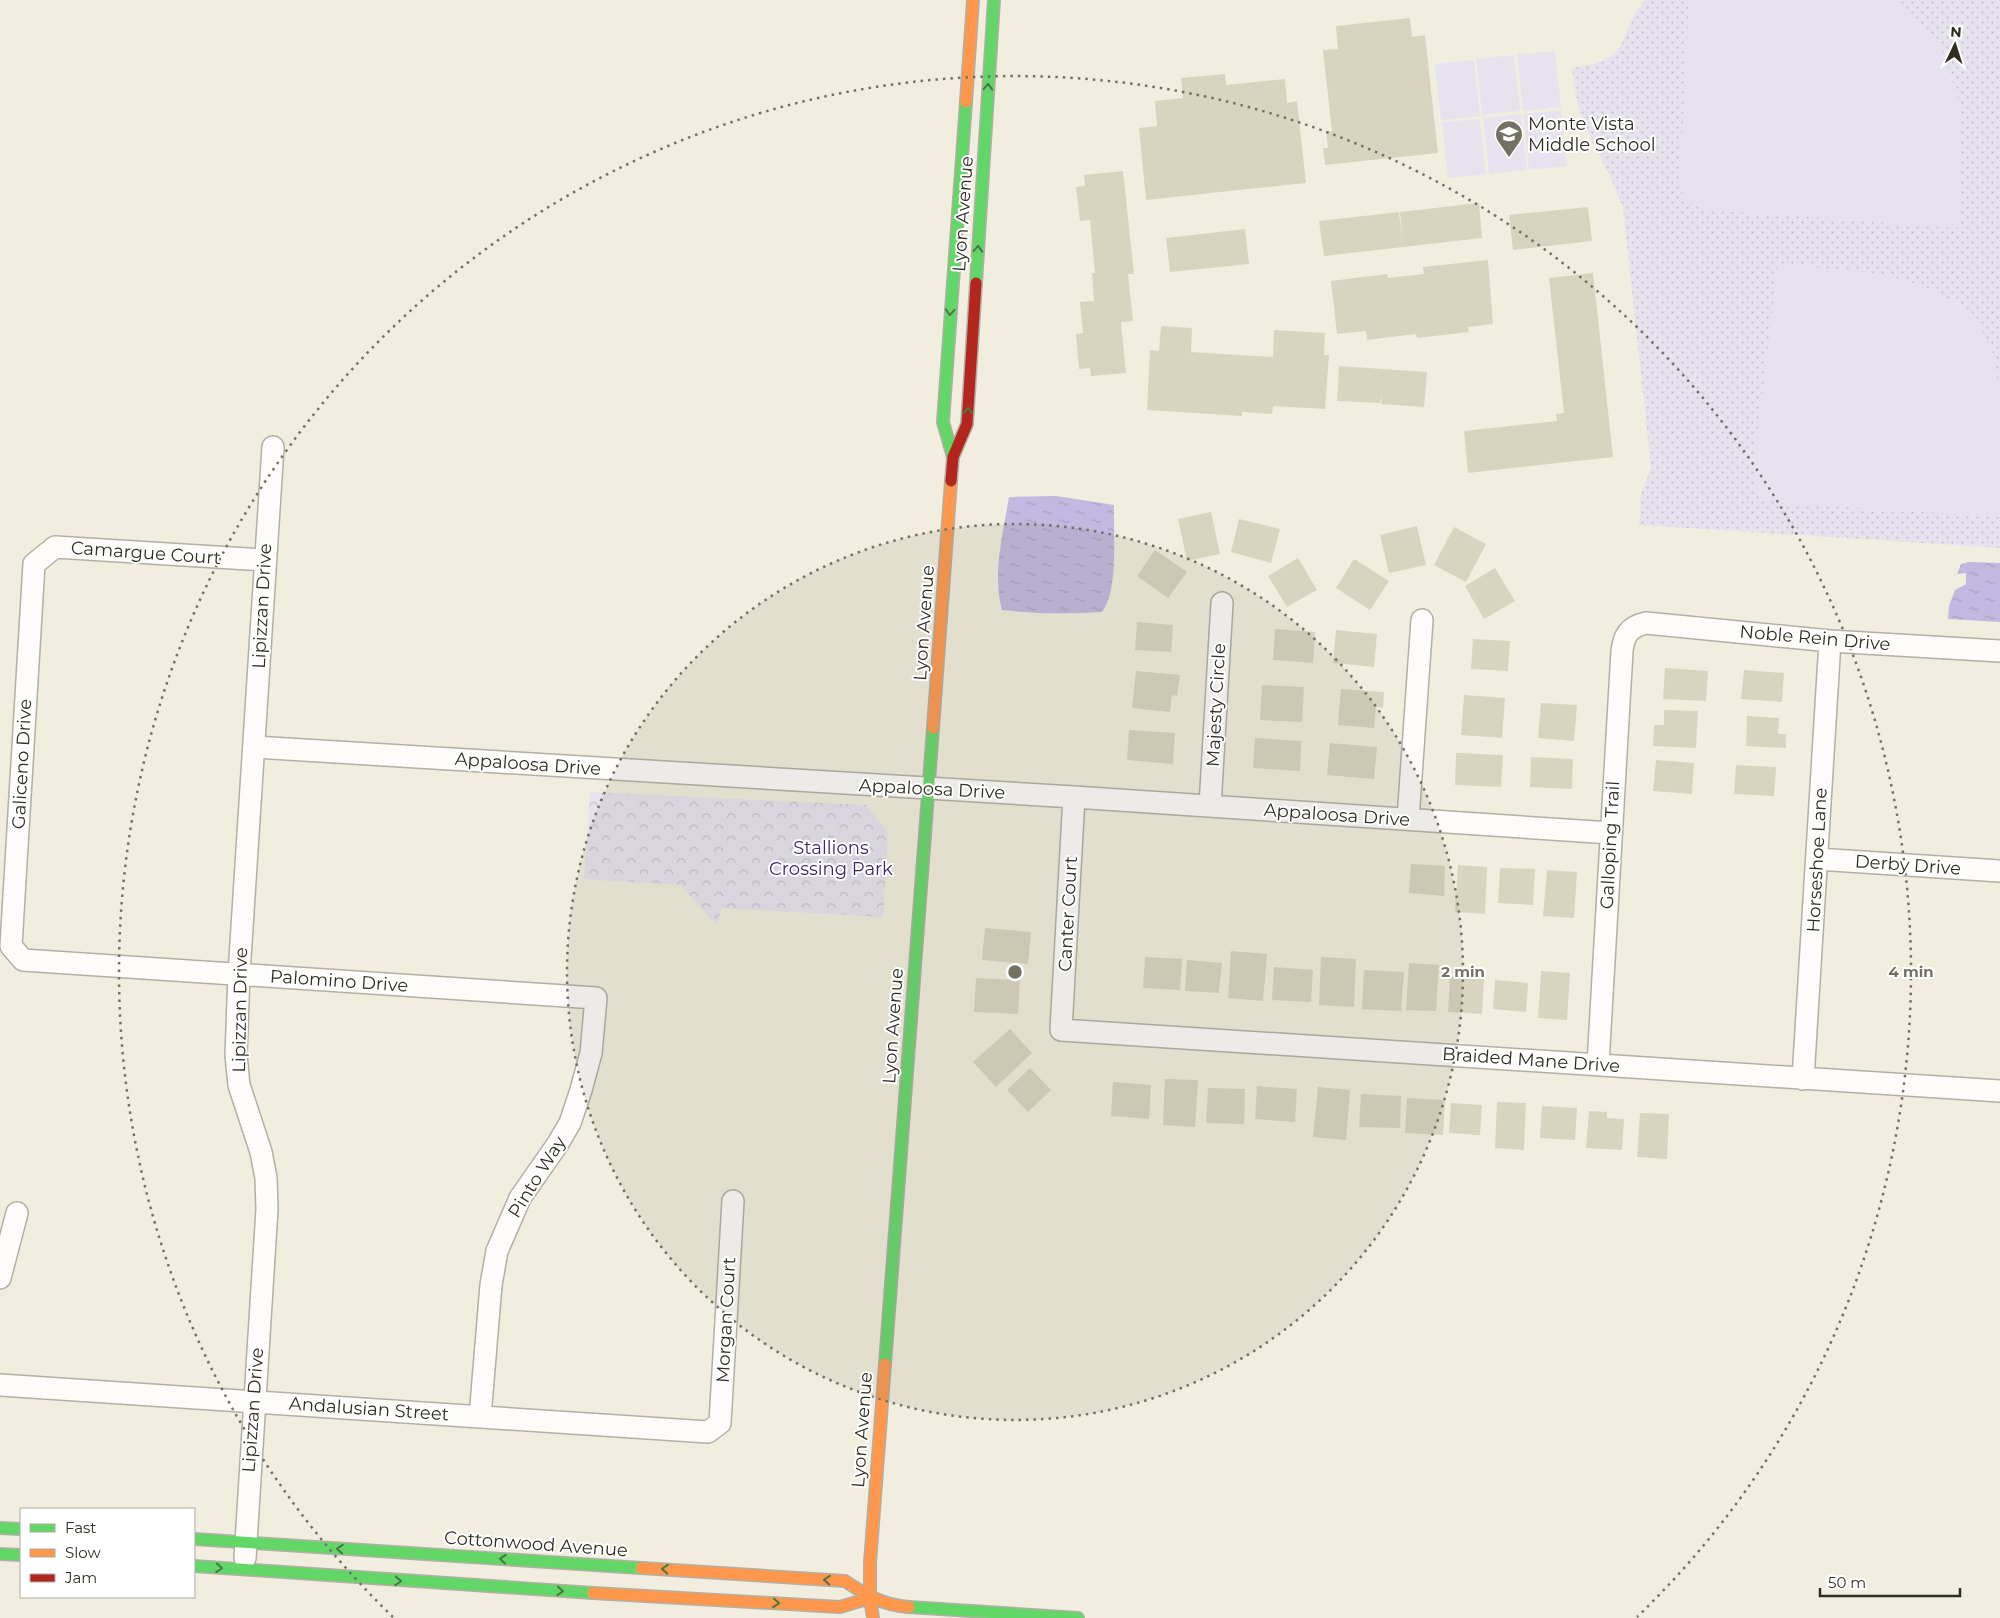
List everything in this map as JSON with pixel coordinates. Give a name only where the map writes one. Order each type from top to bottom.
[{"type":"street","name":"Lyon Avenue","points":[[953,457],[943,422],[972,0]]},
{"type":"street","name":"Lyon Avenue","points":[[874,1618],[870,1598],[870,1564],[953,457],[967,424],[994,0]]},
{"type":"street","name":"Lipizzan Drive","points":[[244,1570],[267,1209],[266,1178],[261,1152],[239,1085],[236,1056],[239,974],[273,447]]},
{"type":"street","name":"Camargue Court","points":[[34,564],[54,547],[265,560]]},
{"type":"street","name":"Galiceno Drive","points":[[22,960],[11,946],[34,564]]},
{"type":"street","name":"Majesty Circle","points":[[1210,806],[1222,603]]},
{"type":"street","points":[[1408,819],[1422,620]]},
{"type":"street","name":"Noble Rein Drive","points":[[1632,629],[1646,623],[1830,641],[2000,652]]},
{"type":"street","name":"Galloping Trail","points":[[1598,1064],[1622,651],[1624,638],[1632,629]]},
{"type":"street","name":"Horseshoe Lane","points":[[1803,1078],[1830,641]]},
{"type":"street","name":"Appaloosa Drive","points":[[254,747],[1074,797],[1610,834]]},
{"type":"street","name":"Canter Court","points":[[1061,1030],[1074,797]]},
{"type":"street","name":"Derby Drive","points":[[1817,859],[2000,871]]},
{"type":"street","name":"Palomino Drive","points":[[22,960],[596,998]]},
{"type":"street","name":"Pinto Way","points":[[480,1417],[491,1286],[497,1251],[520,1198],[557,1146],[570,1123],[582,1090],[591,1053],[596,998]]},
{"type":"street","name":"Braided Mane Drive","points":[[1061,1030],[2000,1091]]},
{"type":"street","name":"Morgan Court","points":[[708,1432],[720,1423],[733,1201]]},
{"type":"street","points":[[0,1278],[17,1214]]},
{"type":"street","name":"Andalusian Street","points":[[0,1385],[708,1432]]},
{"type":"street","points":[[0,1528],[20,1529]]},
{"type":"street","name":"Cottonwood Avenue","points":[[195,1539],[845,1581],[870,1598],[898,1606],[1078,1618]]},
{"type":"street","points":[[0,1554],[20,1555]]},
{"type":"street","points":[[195,1566],[491,1588],[840,1607],[870,1598]]},
{"type":"green space","points":[[1645,0],[2000,0],[2000,548],[1639,525],[1641,494],[1651,468],[1623,208],[1582,117],[1572,68],[1592,64],[1606,59],[1615,53]]},
{"type":"green space","points":[[1689,0],[1893,0],[1904,7],[1942,50],[1961,107],[1961,228],[1706,210],[1687,200],[1682,192],[1680,180]]},
{"type":"green space","points":[[1555,51],[1561,107],[1523,111],[1517,54]]},
{"type":"green space","points":[[1514,55],[1520,111],[1482,115],[1476,59]]},
{"type":"green space","points":[[1474,60],[1480,116],[1441,120],[1435,64]]},
{"type":"green space","points":[[1561,110],[1567,166],[1529,170],[1523,114]]},
{"type":"green space","points":[[1521,114],[1527,170],[1489,174],[1483,118]]},
{"type":"green space","points":[[1480,119],[1486,174],[1448,178],[1442,122]]},
{"type":"green space","points":[[1778,264],[1883,274],[1931,289],[1972,313],[1994,355],[2000,395],[1999,517],[1782,503],[1766,499],[1754,489],[1754,463]]},
{"type":"green space","name":"Stallions Crossing Park","points":[[590,792],[866,805],[888,832],[883,917],[721,908],[718,926],[680,885],[584,879]]},
{"type":"water","points":[[1056,496],[1114,505],[1113,576],[1107,602],[1102,612],[1052,613],[1002,610],[999,597],[998,568],[1009,497]]},
{"type":"water","points":[[1969,562],[2000,563],[2000,622],[1948,619],[1949,606],[1955,590],[1966,584],[1966,573],[1957,574],[1961,564]]},
{"type":"building","points":[[1410,18],[1412,37],[1425,35],[1438,153],[1325,165],[1323,148],[1328,148],[1326,132],[1332,131],[1323,50],[1338,49],[1336,26]]},
{"type":"building","points":[[1225,74],[1226,85],[1285,79],[1287,103],[1297,101],[1306,183],[1146,200],[1139,128],[1157,126],[1155,101],[1183,98],[1181,78]]},
{"type":"building","points":[[1123,171],[1134,274],[1128,274],[1133,321],[1121,322],[1126,373],[1091,376],[1090,368],[1079,369],[1076,334],[1083,333],[1080,302],[1094,301],[1092,273],[1095,273],[1090,220],[1080,221],[1076,187],[1085,186],[1084,175]]},
{"type":"building","points":[[1479,203],[1482,238],[1403,247],[1400,212]]},
{"type":"building","points":[[1588,207],[1592,241],[1513,250],[1509,215]]},
{"type":"building","points":[[1399,212],[1403,247],[1324,256],[1319,221]]},
{"type":"building","points":[[1245,229],[1249,264],[1170,272],[1166,238]]},
{"type":"building","points":[[1488,260],[1493,324],[1468,327],[1469,332],[1417,338],[1416,334],[1367,340],[1366,331],[1337,334],[1331,281],[1387,274],[1388,278],[1424,274],[1423,267]]},
{"type":"building","points":[[1593,273],[1613,457],[1468,473],[1464,431],[1557,421],[1556,414],[1564,413],[1549,278]]},
{"type":"building","points":[[1161,326],[1192,328],[1191,352],[1273,357],[1274,330],[1325,333],[1324,355],[1329,355],[1325,409],[1273,406],[1272,414],[1242,412],[1242,416],[1147,410],[1150,350],[1159,351]]},
{"type":"building","points":[[1339,366],[1427,372],[1424,407],[1381,404],[1382,395],[1380,403],[1337,401]]},
{"type":"building","points":[[1211,512],[1220,554],[1187,561],[1178,519]]},
{"type":"building","points":[[1239,519],[1280,529],[1271,563],[1231,552]]},
{"type":"building","points":[[1417,526],[1426,565],[1389,573],[1380,535]]},
{"type":"building","points":[[1454,527],[1486,544],[1466,582],[1434,565]]},
{"type":"building","points":[[1155,550],[1187,572],[1168,598],[1137,576]]},
{"type":"building","points":[[1298,558],[1317,590],[1287,607],[1268,576]]},
{"type":"building","points":[[1354,559],[1389,581],[1370,610],[1336,588]]},
{"type":"building","points":[[1495,568],[1515,601],[1484,619],[1465,586]]},
{"type":"building","points":[[1137,622],[1173,625],[1171,652],[1135,650]]},
{"type":"building","points":[[1275,629],[1315,632],[1313,663],[1273,660]]},
{"type":"building","points":[[1336,630],[1377,634],[1374,667],[1333,663]]},
{"type":"building","points":[[1473,639],[1510,641],[1508,671],[1471,669]]},
{"type":"building","points":[[1665,668],[1708,671],[1706,701],[1663,699]]},
{"type":"building","points":[[1744,670],[1784,673],[1782,702],[1741,699]]},
{"type":"building","points":[[1136,671],[1180,675],[1177,696],[1172,695],[1170,712],[1132,708]]},
{"type":"building","points":[[1262,685],[1304,687],[1302,722],[1260,720]]},
{"type":"building","points":[[1341,689],[1384,692],[1383,708],[1376,707],[1374,728],[1338,725]]},
{"type":"building","points":[[1464,695],[1505,698],[1502,738],[1461,735]]},
{"type":"building","points":[[1541,703],[1577,705],[1574,741],[1538,738]]},
{"type":"building","points":[[1664,710],[1698,711],[1696,748],[1653,746],[1654,725],[1664,725]]},
{"type":"building","points":[[1747,716],[1779,718],[1778,734],[1786,734],[1786,748],[1746,746]]},
{"type":"building","points":[[1129,730],[1175,733],[1173,764],[1127,760]]},
{"type":"building","points":[[1255,738],[1301,741],[1300,771],[1253,768]]},
{"type":"building","points":[[1330,743],[1377,747],[1374,779],[1327,775]]},
{"type":"building","points":[[1456,753],[1503,755],[1501,787],[1455,785]]},
{"type":"building","points":[[1531,757],[1573,759],[1572,789],[1530,787]]},
{"type":"building","points":[[1656,760],[1694,763],[1692,794],[1653,791]]},
{"type":"building","points":[[1736,765],[1776,767],[1774,796],[1734,794]]},
{"type":"building","points":[[1411,864],[1445,866],[1444,896],[1409,893]]},
{"type":"building","points":[[1458,865],[1487,867],[1485,914],[1455,912]]},
{"type":"building","points":[[1500,868],[1535,869],[1533,905],[1498,903]]},
{"type":"building","points":[[1547,870],[1577,872],[1574,918],[1543,916]]},
{"type":"building","points":[[985,928],[1031,932],[1028,964],[982,960]]},
{"type":"building","points":[[1231,951],[1267,954],[1263,1001],[1228,998]]},
{"type":"building","points":[[1145,957],[1182,959],[1180,990],[1143,988]]},
{"type":"building","points":[[1321,957],[1356,959],[1354,1007],[1319,1005]]},
{"type":"building","points":[[1187,960],[1222,963],[1219,993],[1185,991]]},
{"type":"building","points":[[1409,963],[1439,965],[1436,1011],[1406,1010]]},
{"type":"building","points":[[1274,967],[1313,970],[1311,1002],[1272,1000]]},
{"type":"building","points":[[1364,970],[1404,972],[1401,1011],[1362,1009]]},
{"type":"building","points":[[1541,971],[1570,973],[1567,1020],[1538,1018]]},
{"type":"building","points":[[1450,977],[1484,979],[1482,1014],[1448,1012]]},
{"type":"building","points":[[976,978],[1020,980],[1018,1014],[974,1012]]},
{"type":"building","points":[[1495,980],[1528,983],[1526,1012],[1493,1009]]},
{"type":"building","points":[[1010,1029],[1032,1053],[996,1087],[973,1062]]},
{"type":"building","points":[[1030,1068],[1051,1090],[1028,1112],[1007,1090]]},
{"type":"building","points":[[1165,1079],[1198,1080],[1195,1127],[1163,1125]]},
{"type":"building","points":[[1113,1082],[1151,1085],[1149,1119],[1111,1116]]},
{"type":"building","points":[[1257,1086],[1297,1089],[1295,1122],[1255,1119]]},
{"type":"building","points":[[1318,1087],[1350,1090],[1346,1140],[1313,1137]]},
{"type":"building","points":[[1208,1088],[1245,1089],[1244,1124],[1206,1123]]},
{"type":"building","points":[[1361,1094],[1401,1096],[1400,1128],[1359,1127]]},
{"type":"building","points":[[1407,1098],[1445,1100],[1443,1135],[1405,1133]]},
{"type":"building","points":[[1497,1102],[1526,1103],[1524,1150],[1495,1148]]},
{"type":"building","points":[[1451,1103],[1482,1105],[1480,1135],[1449,1133]]},
{"type":"building","points":[[1542,1106],[1577,1108],[1575,1140],[1540,1138]]},
{"type":"building","points":[[1589,1111],[1607,1112],[1607,1118],[1624,1119],[1622,1150],[1586,1148]]},
{"type":"building","points":[[1640,1113],[1669,1114],[1667,1159],[1637,1157]]},
{"type":"traffic: fast","points":[[976,283],[994,0]]},
{"type":"traffic: fast","points":[[953,457],[943,422],[966,102]]},
{"type":"traffic: fast","points":[[885,1364],[933,728]]},
{"type":"traffic: fast","points":[[0,1528],[20,1529]]},
{"type":"traffic: fast","points":[[195,1539],[641,1568]]},
{"type":"traffic: fast","points":[[0,1554],[20,1555]]},
{"type":"traffic: fast","points":[[195,1566],[593,1593]]},
{"type":"traffic: fast","points":[[909,1607],[1078,1618]]},
{"type":"traffic: slow","points":[[966,102],[973,0]]},
{"type":"traffic: slow","points":[[933,728],[951,481]]},
{"type":"traffic: slow","points":[[873,1618],[870,1598],[870,1563],[885,1364]]},
{"type":"traffic: slow","points":[[641,1568],[845,1581],[875,1598],[891,1604],[909,1607]]},
{"type":"traffic: slow","points":[[593,1593],[840,1607],[870,1598]]},
{"type":"traffic: jam","points":[[951,481],[953,457],[967,424],[976,283]]},
{"type":"place","name":"Monte Vista Middle School","points":[[1509,158]]}]
